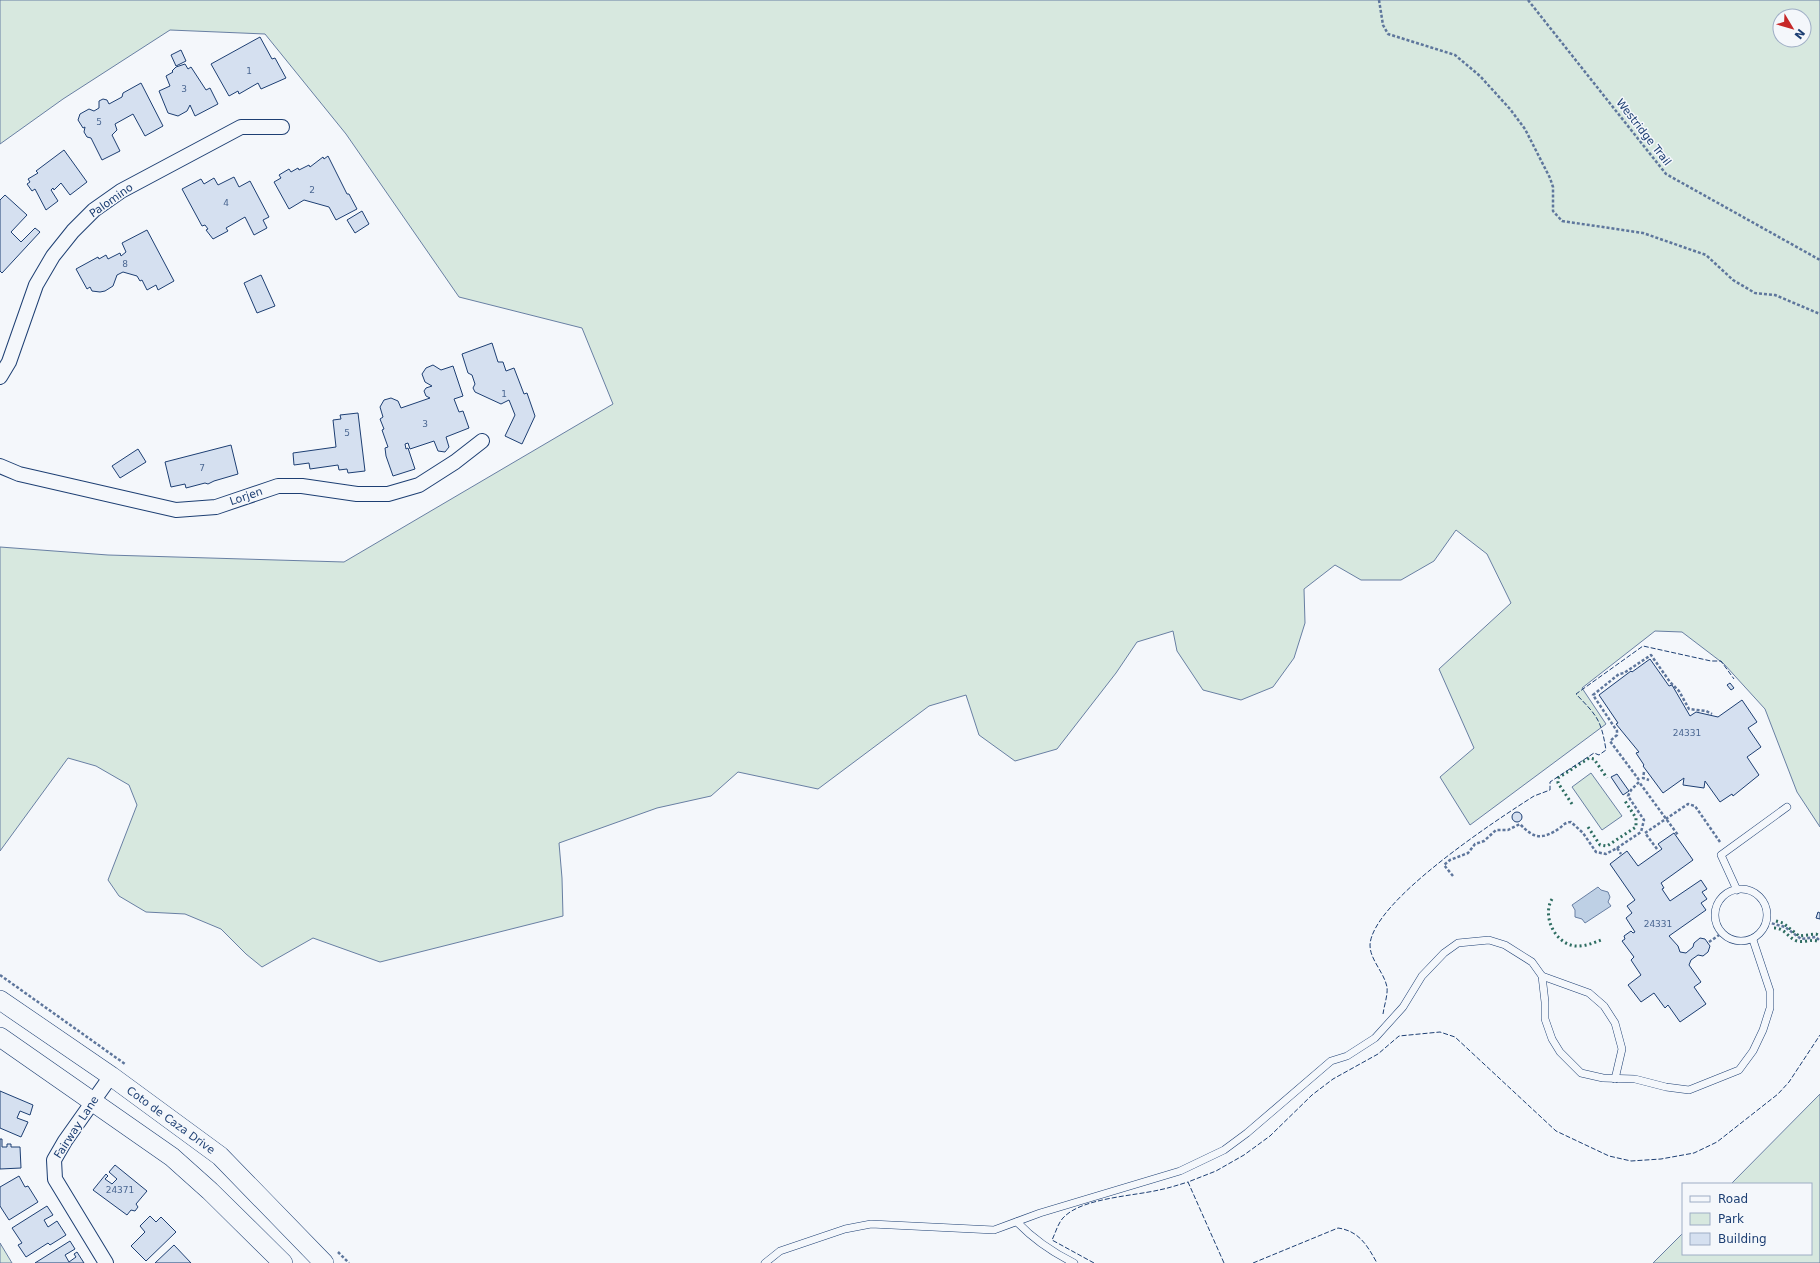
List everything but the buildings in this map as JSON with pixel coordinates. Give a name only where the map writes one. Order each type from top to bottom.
[{"type":"main road","name":"Coto de Caza Drive","points":[[0,1000],[110,1076],[220,1156],[324,1263]]},
{"type":"main road","points":[[0,1037],[93,1100],[172,1157],[210,1190],[283,1263]]},
{"type":"street","name":"Palomino","points":[[0,377],[9,362],[36,286],[53,256],[73,231],[94,210],[121,191],[241,127],[282,127]]},
{"type":"street","name":"Lorjen","points":[[0,466],[19,474],[176,510],[216,507],[278,486],[302,486],[357,494],[388,494],[418,484],[455,462],[482,441]]},
{"type":"street","name":"Fairway Lane","points":[[106,1263],[55,1179],[54,1160],[65,1141],[110,1076]]},
{"type":"lane","points":[[1736,890],[1721,855],[1787,807]]},
{"type":"lane","points":[[1744,889],[1757,893],[1766,904],[1768,918],[1764,931],[1753,940],[1739,942],[1726,938],[1717,927],[1714,913],[1719,900],[1730,891],[1736,890],[1744,889]]},
{"type":"lane","points":[[765,1263],[780,1251],[846,1229],[871,1224],[994,1230],[1040,1213],[1180,1171],[1224,1150],[1248,1133],[1331,1061],[1347,1056],[1375,1038],[1402,1007],[1422,976],[1444,953],[1458,943],[1489,940],[1505,945],[1532,962],[1542,976],[1545,1019],[1552,1039],[1560,1052],[1581,1073],[1603,1078],[1635,1079],[1666,1087],[1690,1090],[1739,1070],[1753,1051],[1770,1008],[1770,991],[1753,940]]},
{"type":"lane","points":[[1542,976],[1565,986],[1589,993],[1604,1006],[1615,1023],[1622,1050],[1615,1079]]},
{"type":"lane","points":[[1017,1222],[1031,1237],[1050,1250],[1074,1263]]},
{"type":"path","points":[[1379,0],[1382,25],[1388,34],[1455,55],[1480,76],[1510,109],[1525,130],[1550,178],[1553,187],[1553,211],[1562,221],[1643,233],[1706,255],[1733,280],[1755,293],[1775,295],[1820,314]]},
{"type":"path","name":"Westridge Trail","points":[[1528,0],[1666,174],[1820,260]]},
{"type":"path","points":[[1678,835],[1610,741],[1617,735],[1617,731],[1593,695],[1619,674],[1624,673],[1651,655],[1670,682],[1680,691],[1689,710],[1706,711],[1712,714]]},
{"type":"path","points":[[1453,876],[1444,864],[1468,853],[1475,844],[1484,841],[1496,830],[1508,830],[1520,824],[1533,835],[1540,837],[1546,836],[1568,822],[1571,822],[1583,833],[1596,852],[1606,854],[1641,832],[1644,820],[1628,796],[1631,790],[1643,778],[1644,772]]},
{"type":"path","points":[[1643,778],[1649,780]]},
{"type":"path","points":[[1657,849],[1645,833],[1665,818],[1688,804],[1695,806],[1726,851]]},
{"type":"path","points":[[1617,848],[1621,854]]},
{"type":"path","points":[[1766,922],[1785,927],[1801,939],[1816,937],[1820,941]]},
{"type":"path","points":[[1709,942],[1722,933]]},
{"type":"green space","points":[[0,0],[1820,0],[1820,827],[1797,792],[1765,709],[1724,664],[1682,632],[1655,631],[1582,688],[1606,724],[1470,825],[1440,777],[1474,748],[1439,669],[1511,603],[1487,554],[1456,530],[1434,561],[1401,580],[1361,580],[1335,565],[1304,589],[1305,623],[1294,658],[1273,687],[1241,700],[1203,690],[1177,651],[1173,631],[1137,642],[1116,673],[1057,749],[1015,761],[979,735],[966,695],[929,706],[818,789],[738,772],[711,796],[657,808],[559,843],[563,916],[380,962],[313,938],[262,967],[246,954],[221,929],[185,914],[146,912],[119,896],[108,880],[137,805],[129,785],[96,766],[68,758],[0,851],[0,547],[108,555],[344,562],[613,404],[582,328],[459,297],[346,134],[265,34],[170,30],[63,99],[0,144]]},
{"type":"green space","points":[[1591,773],[1622,816],[1602,830],[1572,787]]},
{"type":"green space","points":[[1820,1094],[1820,1263],[1653,1263],[1682,1234],[1682,1255],[1812,1255],[1812,1183],[1732,1183]]},
{"type":"green space","points":[[0,1243],[12,1263],[0,1263]]},
{"type":"water","points":[[1598,887],[1601,890],[1608,892],[1610,897],[1608,902],[1611,906],[1585,923],[1582,919],[1575,917],[1575,910],[1572,905]]},
{"type":"hedge","points":[[1572,804],[1558,783],[1558,778],[1589,758],[1594,759],[1607,778]]},
{"type":"hedge","points":[[1588,827],[1600,845],[1607,846],[1636,827],[1636,818],[1625,801]]},
{"type":"hedge","points":[[1552,899],[1548,911],[1549,918],[1554,931],[1562,941],[1568,944],[1580,946],[1601,940]]},
{"type":"hedge","points":[[1776,921],[1783,923],[1799,936],[1816,934],[1820,936]]},
{"type":"hedge","points":[[1774,928],[1784,931],[1791,938],[1797,941],[1817,941]]},
{"type":"fence","points":[[1383,1014],[1387,987],[1372,956],[1370,945],[1376,927],[1391,906],[1439,863],[1493,823],[1534,796],[1550,790],[1550,782],[1594,753],[1599,755],[1606,750],[1600,724],[1593,713],[1576,694],[1643,646],[1711,661],[1721,661],[1734,679]]},
{"type":"fence","points":[[1224,1263],[1188,1182],[1216,1171],[1244,1155],[1270,1136],[1312,1095],[1333,1079],[1378,1054],[1399,1036],[1440,1032],[1455,1037],[1556,1131],[1609,1156],[1631,1161],[1661,1159],[1694,1153],[1717,1142],[1778,1094],[1789,1082],[1820,1035]]},
{"type":"fence","points":[[1094,1263],[1052,1240],[1059,1224],[1065,1216],[1073,1210],[1096,1201],[1159,1190],[1188,1182]]},
{"type":"fence","points":[[1253,1263],[1338,1228],[1352,1232],[1362,1240],[1370,1250],[1377,1263]]}]
